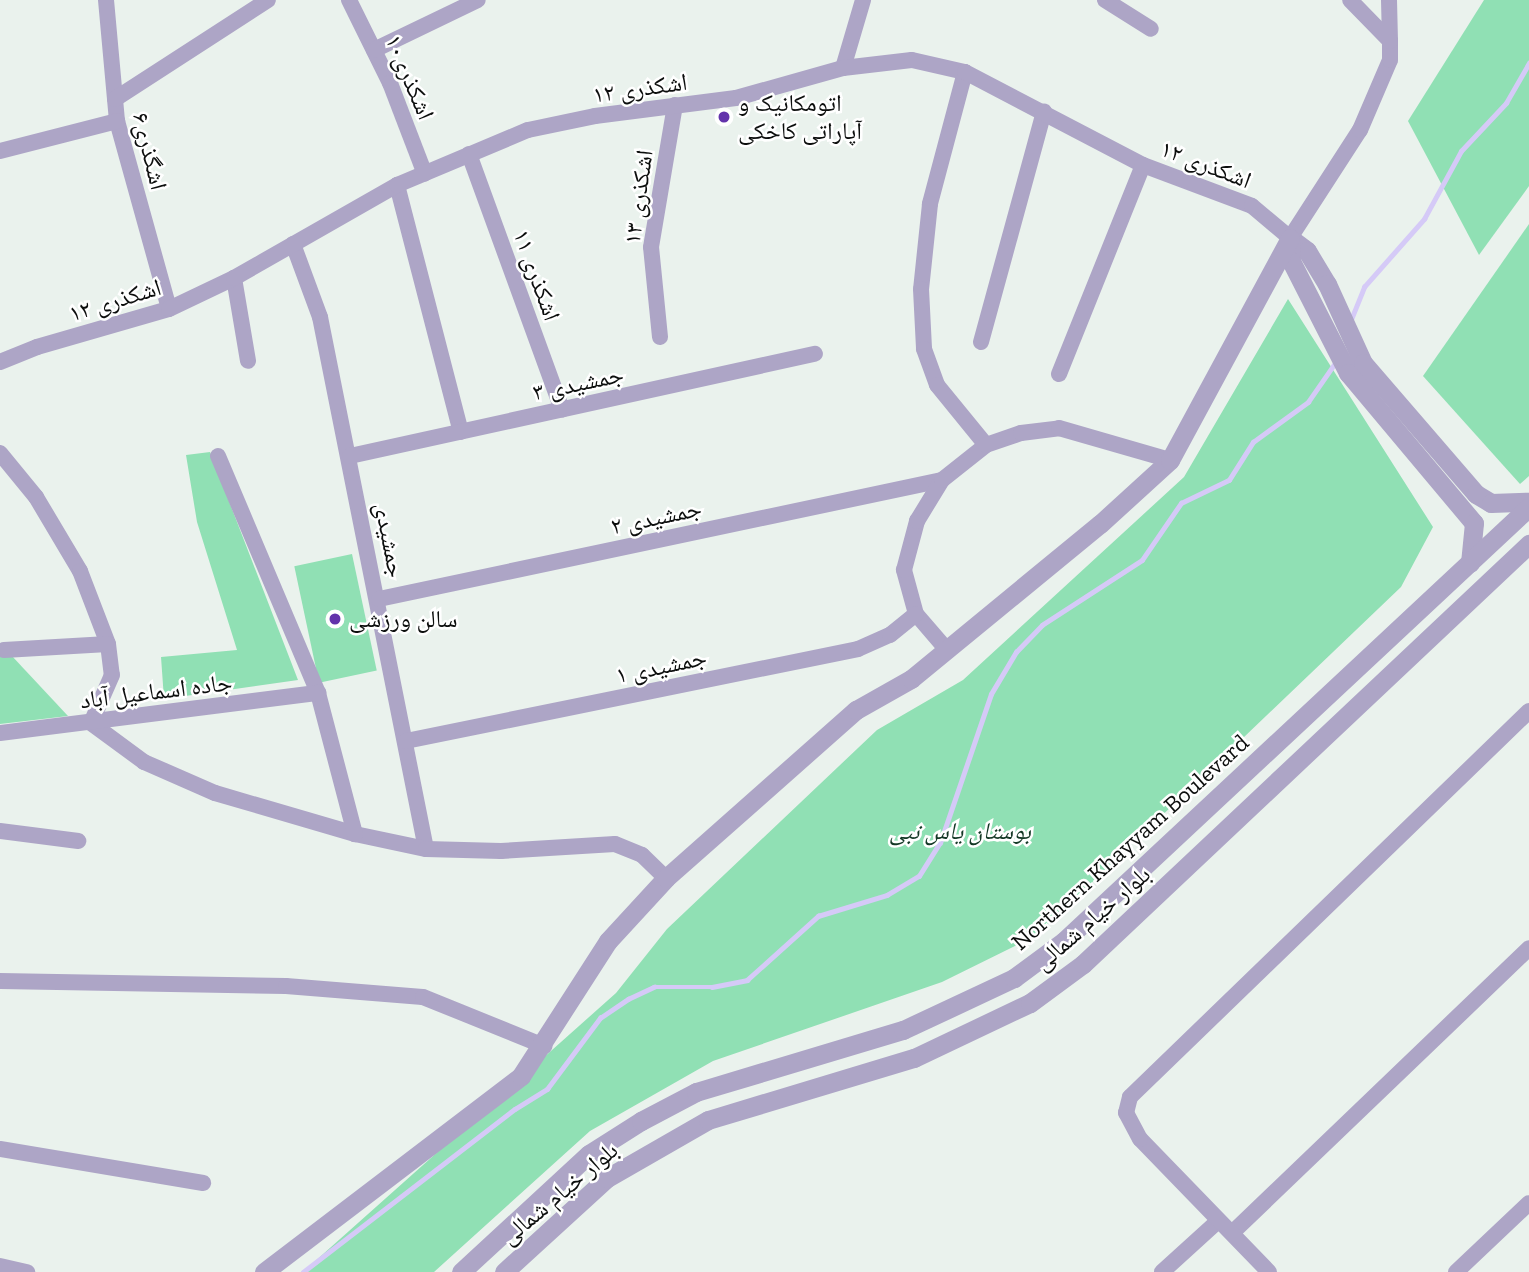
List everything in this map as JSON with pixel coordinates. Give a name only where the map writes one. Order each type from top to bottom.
[{"type":"street","name":"اشگذری۶","points":[[106,0],[117,121],[169,309]]},
{"type":"street","points":[[115,99],[268,0]]},
{"type":"street","points":[[374,50],[478,0]]},
{"type":"street","points":[[843,68],[863,0]]},
{"type":"street","points":[[1105,0],[1152,29]]},
{"type":"street","points":[[1350,0],[1390,41]]},
{"type":"street","points":[[264,1272],[521,1076],[544,1046],[608,941],[666,878],[856,709],[911,679],[1170,460],[1290,238],[1360,130],[1390,60],[1389,0]]},
{"type":"street","name":"اشکذری۱۰","points":[[354,1],[425,174]]},
{"type":"street","name":"اشکذری ۱۲","points":[[0,362],[37,347],[169,309],[234,278],[397,185],[528,131],[675,105],[736,98],[843,68],[912,60],[965,72],[1143,165],[1252,206],[1290,238]]},
{"type":"street","points":[[965,72],[930,204],[920,289],[924,349],[937,385],[986,445]]},
{"type":"street","name":"اشکذری ۱۳","points":[[660,337],[651,247],[675,105]]},
{"type":"street","points":[[981,342],[1044,111]]},
{"type":"street","points":[[0,151],[117,121]]},
{"type":"street","name":"اشکذری ۱۱","points":[[470,154],[562,410]]},
{"type":"street","points":[[1059,374],[1143,165]]},
{"type":"street","points":[[397,185],[461,432]]},
{"type":"street","points":[[1290,238],[1291,261],[1319,289],[1348,373],[1387,405],[1476,494],[1491,503],[1529,502]]},
{"type":"street","name":"جمشیدی","points":[[293,244],[320,317],[379,599],[426,849]]},
{"type":"street","points":[[234,278],[248,361]]},
{"type":"street","name":"جمشیدی ۳","points":[[350,457],[815,354]]},
{"type":"street","points":[[1387,405],[1474,523],[1469,563]]},
{"type":"street","points":[[947,650],[916,614],[904,570],[917,521],[942,480],[986,445],[1021,433],[1059,428],[1170,460]]},
{"type":"street","points":[[0,453],[36,497],[80,571],[108,644],[112,675],[91,723],[144,762],[215,793],[355,834],[426,849],[500,851],[615,844],[642,855],[666,878]]},
{"type":"street","points":[[218,456],[318,693],[355,834]]},
{"type":"street","name":"جمشیدی ۲","points":[[379,599],[942,480]]},
{"type":"street","name":"Northern Khayyam Boulevard","points":[[461,1272],[589,1154],[641,1121],[696,1092],[903,1030],[1014,978],[1064,941],[1529,507]]},
{"type":"street","name":"بلوار خیام شمالی","points":[[504,1272],[607,1178],[708,1120],[914,1058],[1030,1003],[1083,964],[1527,550]]},
{"type":"street","name":"جمشیدی ۱","points":[[406,741],[858,649],[890,635],[916,614]]},
{"type":"street","points":[[4,650],[108,644]]},
{"type":"street","name":"جاده اسماعیل آباد","points":[[0,733],[318,693]]},
{"type":"street","points":[[1269,1272],[1131,1128],[1126,1113],[1130,1097],[1529,711]]},
{"type":"street","points":[[1222,794],[1241,815]]},
{"type":"street","points":[[0,831],[78,841]]},
{"type":"street","points":[[1233,1232],[1529,948]]},
{"type":"street","points":[[0,981],[286,986],[423,997],[544,1046]]},
{"type":"street","points":[[0,1149],[203,1183]]},
{"type":"street","points":[[1456,1272],[1529,1203]]},
{"type":"street","points":[[1162,1272],[1218,1221]]},
{"type":"street","points":[[0,1266],[27,1272]]},
{"type":"green space","points":[[1484,0],[1529,0],[1529,186],[1479,255],[1408,121]]},
{"type":"green space","points":[[1529,224],[1529,476],[1520,484],[1423,376]]},
{"type":"green space","name":"بوستان یاس نبی","points":[[1288,299],[1433,527],[1401,587],[1037,935],[942,982],[713,1061],[590,1131],[434,1272],[303,1272],[616,993],[667,929],[877,730],[963,680],[1184,477]]},
{"type":"green space","points":[[210,452],[298,680],[164,699],[161,657],[237,650],[197,522],[186,455]]},
{"type":"green space","name":"سالن ورزشی","points":[[352,554],[377,670],[319,683],[294,566]]},
{"type":"green space","points":[[0,652],[11,655],[68,716],[0,724]]},
{"type":"waterway","points":[[1350,322],[1364,287],[1424,219],[1461,151],[1506,103],[1529,63]]},
{"type":"waterway","points":[[303,1272],[515,1109],[547,1089],[600,1018],[628,999],[654,987],[712,987],[747,980],[818,916],[887,895],[919,876],[940,843],[991,694],[1016,652],[1042,625],[1142,560],[1181,503],[1229,480],[1253,442],[1308,402],[1335,363]]},
{"type":"place","name":"اتومکانیک و آپاراتی کاخکی","points":[[724,117]]},
{"type":"place","name":"سالن ورزشی","points":[[335,619]]}]
